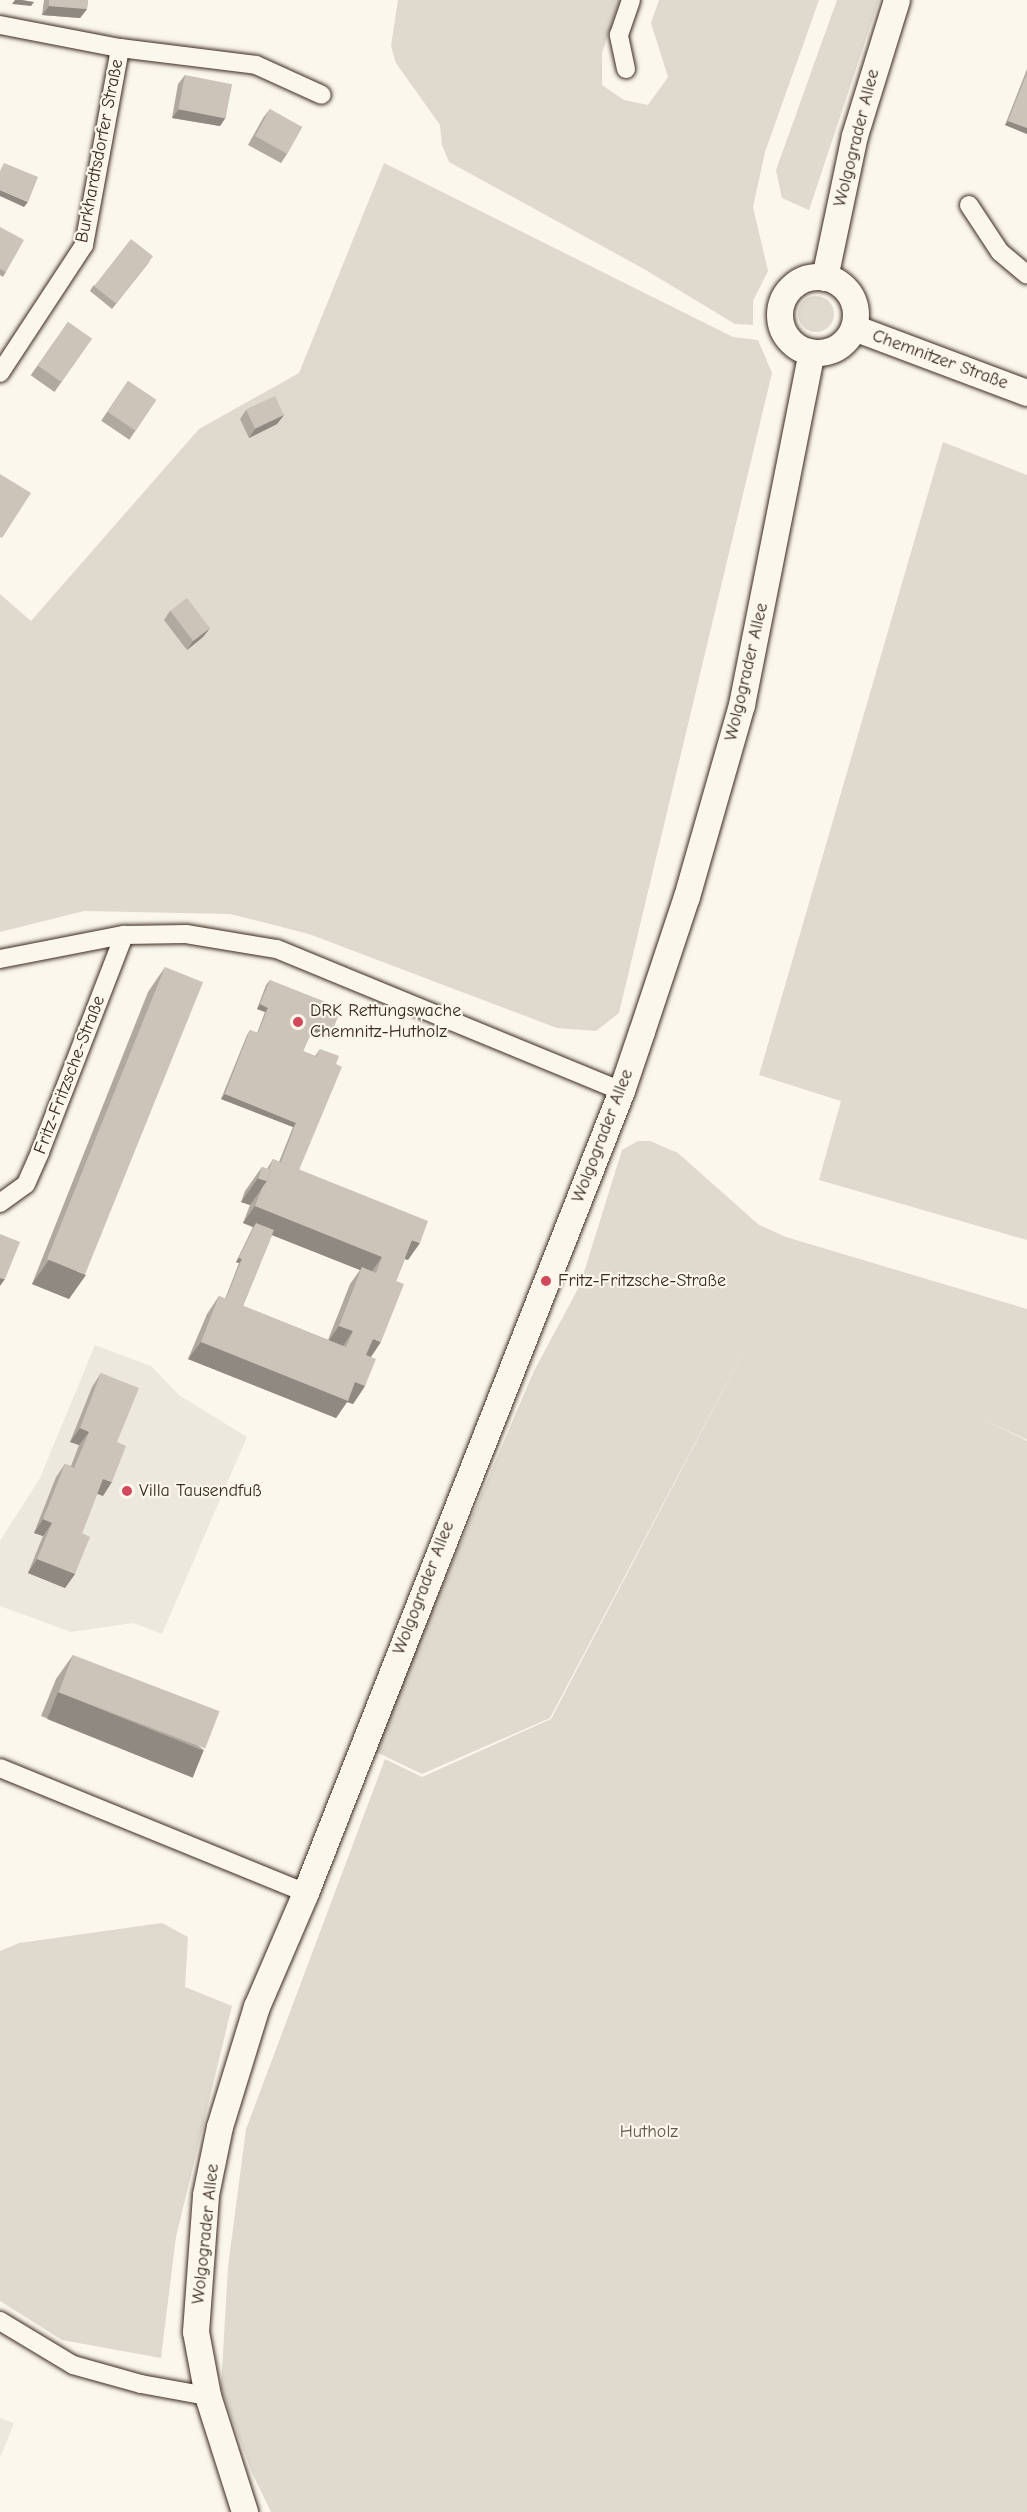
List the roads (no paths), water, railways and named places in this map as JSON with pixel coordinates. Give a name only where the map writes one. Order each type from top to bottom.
[{"type":"main road","name":"Wolgograder Allee","points":[[825,278],[855,136],[897,0]]},
{"type":"main road","points":[[825,278],[848,291],[854,302],[854,328],[837,348],[812,353],[791,342],[784,332],[780,308],[792,287],[807,279],[825,278]]},
{"type":"main road","name":"Chemnitzer Straße","points":[[854,328],[1027,393]]},
{"type":"main road","name":"Wolgograder Allee","points":[[245,2512],[208,2396],[196,2332],[206,2195],[220,2127],[257,2007],[306,1893],[622,1091],[687,897],[742,705],[812,353]]},
{"type":"street","points":[[626,69],[619,35],[631,0]]},
{"type":"street","name":"Burkhardtsdorfer Straße","points":[[0,25],[120,48],[256,65],[322,96]]},
{"type":"street","name":"Burkhardtsdorfer Straße","points":[[0,373],[84,245],[120,48]]},
{"type":"street","points":[[969,205],[1000,252],[1027,274]]},
{"type":"street","points":[[0,960],[124,935],[186,934],[277,949],[622,1091]]},
{"type":"street","name":"Fritz-Fritzsche-Straße","points":[[0,1203],[26,1184],[124,935]]},
{"type":"street","points":[[0,1768],[306,1893]]},
{"type":"street","points":[[0,2321],[73,2365],[141,2384],[208,2396]]},
{"type":"place","name":"DRK Rettungswache Chemnitz-Hutholz","points":[[298,1022]]},
{"type":"place","name":"Fritz-Fritzsche-Straße","points":[[546,1281]]},
{"type":"place","name":"Villa Tausendfuß","points":[[127,1491]]},
{"type":"park label","name":"Hutholz","points":[[649,2132]]}]
